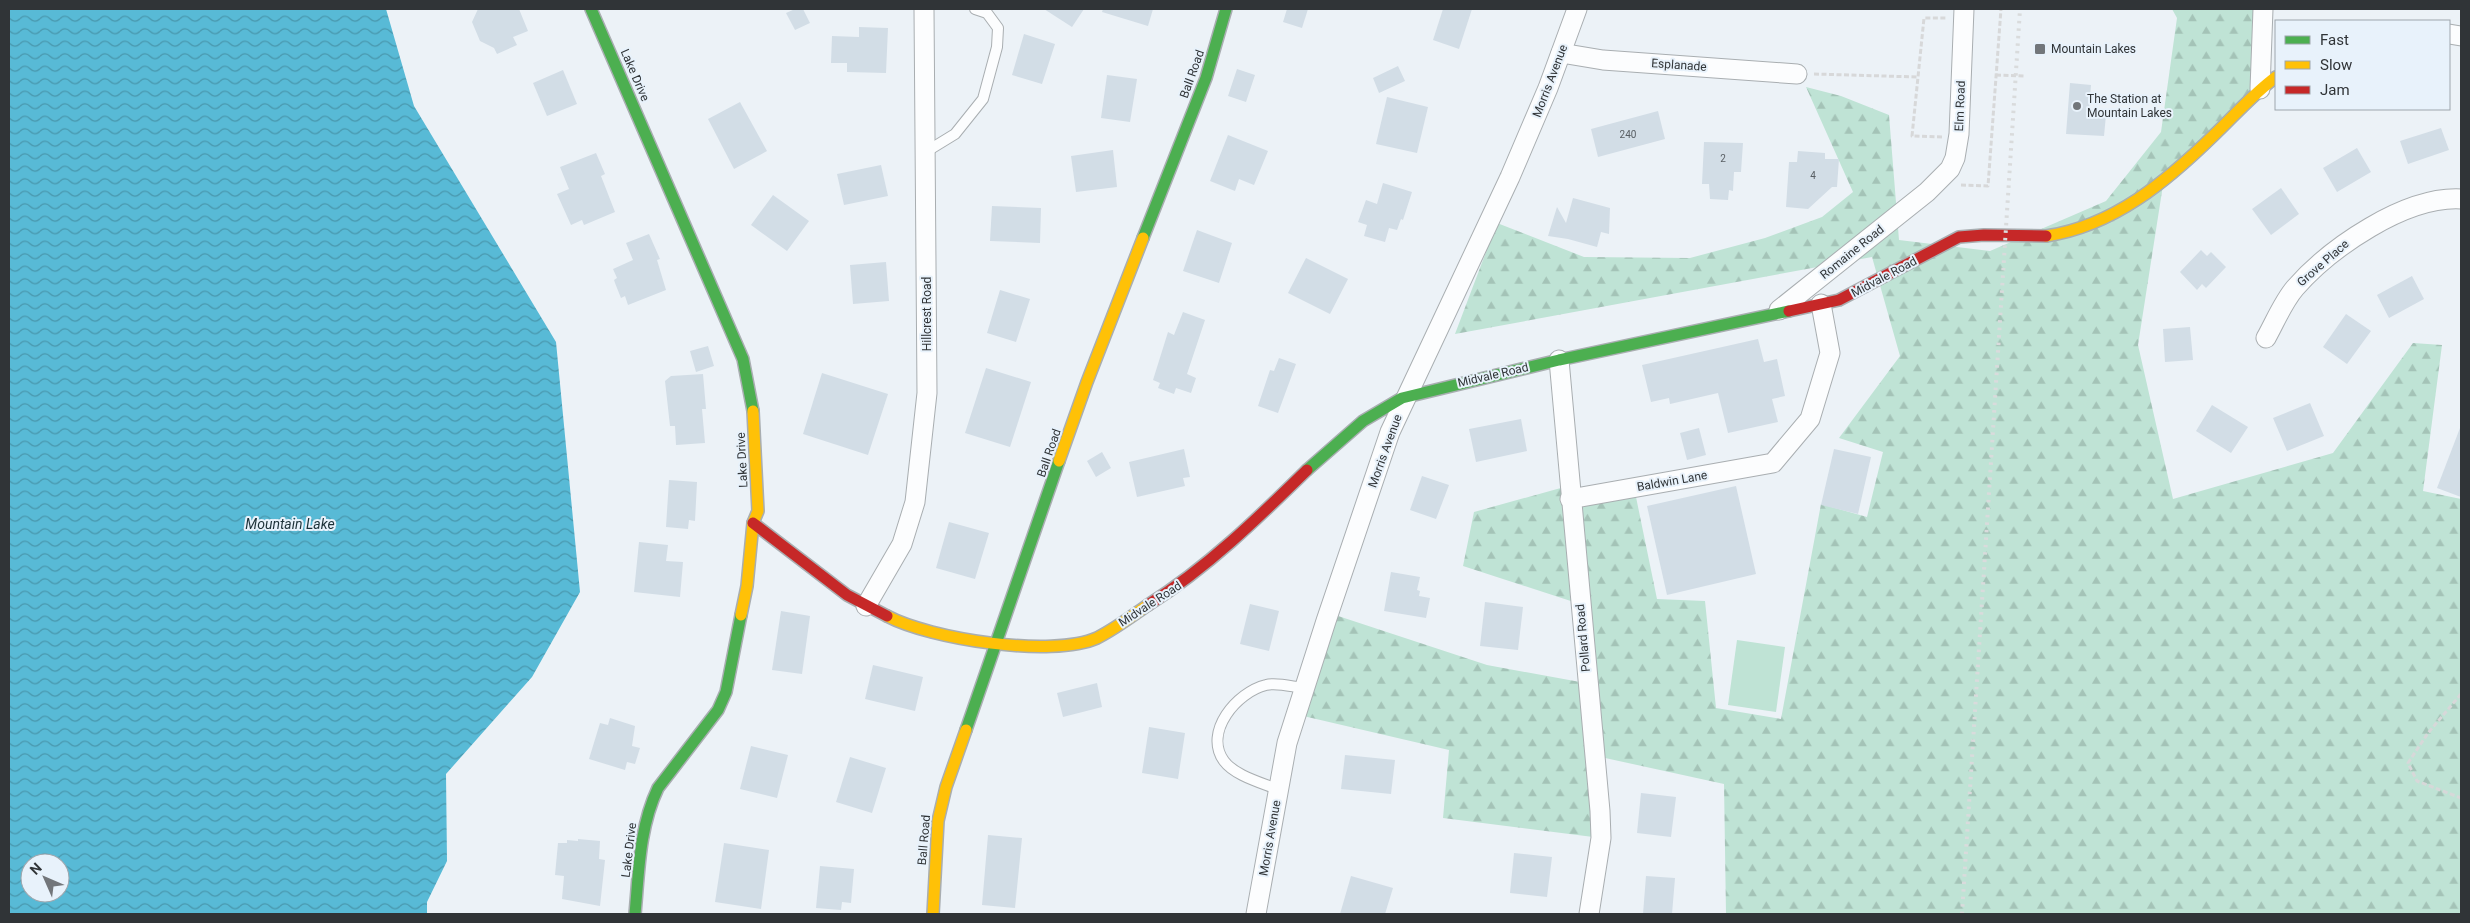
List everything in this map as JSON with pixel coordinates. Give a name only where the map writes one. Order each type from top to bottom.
[{"type":"street","name":"Lake Drive","points":[[592,9],[742,359],[749,381],[754,431],[758,511],[753,523],[747,586],[726,692],[718,710],[658,788],[651,800],[645,825],[635,914]]},
{"type":"street","name":"Hillcrest Road","points":[[866,606],[902,544],[914,502],[927,393],[924,9]]},
{"type":"street","name":"Ball Road","points":[[933,914],[938,820],[944,796],[1087,382],[1206,78],[1221,32],[1226,9]]},
{"type":"street","name":"Morris Avenue","points":[[1256,914],[1287,743],[1390,432],[1510,177],[1561,53],[1576,9]]},
{"type":"street","name":"Elm Road","points":[[1927,192],[1950,169],[1955,158],[1960,134],[1964,9]]},
{"type":"street","points":[[2260,89],[2264,9]]},
{"type":"street","name":"Esplanade","points":[[1561,53],[1602,60],[1797,74]]},
{"type":"street","name":"Midvale Road","points":[[753,523],[770,534],[847,595],[866,606],[926,632],[973,641],[1044,646],[1072,644],[1096,638],[1177,588],[1241,535],[1309,468],[1364,421],[1407,397],[1559,360],[1839,300],[1868,287],[1959,237],[1974,234],[2056,234],[2081,228],[2134,203],[2160,184],[2260,89],[2275,78]]},
{"type":"street","name":"Romaine Road","points":[[1778,312],[1927,192]]},
{"type":"street","name":"Grove Place","points":[[2266,338],[2293,290],[2339,246],[2372,226],[2411,209],[2436,201],[2461,199]]},
{"type":"street","name":"Baldwin Lane","points":[[1570,499],[1774,463],[1810,419],[1830,353],[1821,304]]},
{"type":"street","name":"Pollard Road","points":[[1559,360],[1570,499],[1600,811],[1600,838],[1589,914]]},
{"type":"lane","points":[[924,153],[955,134],[983,99],[997,47],[998,28],[987,13],[975,9]]},
{"type":"lane","points":[[1279,790],[1237,771],[1224,761],[1219,746],[1221,722],[1232,706],[1249,692],[1258,688],[1268,684],[1304,688]]},
{"type":"path","points":[[1968,185],[1988,186],[2001,9]]},
{"type":"path","points":[[1942,137],[1912,136],[1924,18],[1946,18]]},
{"type":"path","points":[[1797,74],[1918,77]]},
{"type":"path","points":[[1996,75],[2024,76]]},
{"type":"path","points":[[2461,694],[2428,733],[2408,763],[2417,781],[2461,798]]},
{"type":"green space","points":[[2172,9],[2269,9],[2265,82],[2163,185],[2138,345],[2173,499],[2333,453],[2413,343],[2442,345],[2423,491],[2461,499],[2461,914],[1726,914],[1724,784],[1596,756],[1601,838],[1443,818],[1449,750],[1299,715],[1329,613],[1487,665],[1591,684],[1583,605],[1463,566],[1474,512],[1575,484],[1577,506],[1636,497],[1657,599],[1705,601],[1716,708],[1781,719],[1821,504],[1867,517],[1883,452],[1839,438],[1900,356],[1872,257],[1455,334],[1497,223],[1584,257],[1690,258],[1765,238],[1822,217],[1853,192],[1806,87],[1841,96],[1889,115],[1899,240],[1990,251],[2106,201],[2161,132],[2177,18]]},
{"type":"green space","points":[[1737,640],[1785,647],[1776,712],[1728,705]]},
{"type":"water","name":"Mountain Lake","points":[[9,9],[386,9],[414,106],[556,342],[580,592],[532,677],[446,774],[447,861],[427,902],[427,914],[9,914]]},
{"type":"building","points":[[478,9],[519,9],[528,31],[513,37],[517,45],[497,54],[494,48],[480,41],[472,22]]},
{"type":"building","points":[[795,9],[803,9],[810,23],[795,30],[786,13]]},
{"type":"building","points":[[1044,9],[1084,9],[1072,27]]},
{"type":"building","points":[[1103,9],[1153,9],[1148,26],[1102,12]]},
{"type":"building","points":[[1287,9],[1308,9],[1302,28],[1283,22]]},
{"type":"building","points":[[1443,9],[1472,9],[1459,49],[1433,40]]},
{"type":"building","points":[[859,27],[888,28],[886,73],[847,72],[847,63],[831,63],[832,36],[859,37]]},
{"type":"building","points":[[1024,34],[1055,44],[1042,84],[1012,75]]},
{"type":"building","points":[[1398,66],[1405,81],[1379,93],[1373,78]]},
{"type":"building","points":[[1237,69],[1255,75],[1246,102],[1228,96]]},
{"type":"building","points":[[563,70],[577,104],[547,116],[533,83]]},
{"type":"building","points":[[1107,75],[1137,79],[1130,122],[1101,118]]},
{"type":"building","name":"The Station at Mountain Lakes","points":[[2070,83],[2091,85],[2089,111],[2106,115],[2104,136],[2066,134]]},
{"type":"building","points":[[1387,97],[1428,107],[1417,153],[1376,144]]},
{"type":"building","points":[[740,102],[767,151],[734,169],[708,119]]},
{"type":"building","points":[[1658,111],[1665,139],[1598,157],[1591,129]]},
{"type":"building","points":[[2441,128],[2449,150],[2408,164],[2400,141]]},
{"type":"building","points":[[1228,135],[1268,151],[1254,185],[1239,179],[1235,191],[1210,181]]},
{"type":"building","points":[[1704,142],[1743,143],[1741,172],[1734,172],[1733,191],[1729,190],[1728,200],[1710,199],[1709,184],[1702,184]]},
{"type":"building","points":[[2357,148],[2371,172],[2337,192],[2323,168]]},
{"type":"building","points":[[1113,150],[1117,187],[1076,192],[1071,156]]},
{"type":"building","points":[[1798,151],[1825,153],[1825,159],[1839,159],[1837,187],[1832,187],[1808,209],[1786,207],[1789,162],[1797,162]]},
{"type":"building","points":[[596,153],[605,174],[601,176],[615,212],[584,225],[582,220],[571,225],[557,194],[569,189],[560,167]]},
{"type":"building","points":[[881,165],[888,196],[844,205],[837,174]]},
{"type":"building","points":[[1383,183],[1412,192],[1403,220],[1401,219],[1397,230],[1389,228],[1385,242],[1364,236],[1367,225],[1358,222],[1366,200],[1377,204]]},
{"type":"building","points":[[2281,188],[2299,214],[2271,235],[2252,209]]},
{"type":"building","points":[[773,195],[809,221],[787,251],[751,225]]},
{"type":"building","points":[[1573,198],[1610,208],[1609,234],[1601,232],[1597,247],[1548,236],[1557,207],[1566,223]]},
{"type":"building","points":[[992,206],[1041,208],[1040,243],[990,241]]},
{"type":"building","points":[[1197,230],[1232,243],[1219,283],[1183,271]]},
{"type":"building","points":[[649,234],[660,259],[657,260],[666,290],[628,305],[625,296],[621,298],[614,280],[617,278],[613,269],[633,260],[626,243]]},
{"type":"building","points":[[2201,250],[2207,256],[2211,252],[2226,267],[2206,288],[2202,284],[2197,290],[2180,272]]},
{"type":"building","points":[[1306,258],[1348,279],[1330,314],[1288,293]]},
{"type":"building","points":[[886,262],[889,301],[853,304],[850,265]]},
{"type":"building","points":[[2412,276],[2424,299],[2389,318],[2377,295]]},
{"type":"building","points":[[1000,290],[1030,299],[1016,342],[987,333]]},
{"type":"building","points":[[1183,312],[1205,320],[1187,374],[1196,378],[1191,393],[1176,388],[1174,394],[1158,388],[1160,383],[1153,380],[1168,332],[1174,335]]},
{"type":"building","points":[[2346,314],[2371,331],[2347,364],[2323,347]]},
{"type":"building","points":[[2190,327],[2193,360],[2165,362],[2163,329]]},
{"type":"building","points":[[1758,339],[1764,362],[1777,359],[1785,396],[1772,399],[1778,422],[1728,433],[1718,393],[1670,404],[1669,398],[1651,402],[1642,365]]},
{"type":"building","points":[[708,346],[714,366],[696,372],[690,351]]},
{"type":"building","points":[[1279,358],[1296,364],[1278,413],[1258,406],[1270,370],[1274,371]]},
{"type":"building","points":[[986,368],[1031,382],[1010,447],[965,433]]},
{"type":"building","points":[[822,373],[888,394],[868,455],[803,434]]},
{"type":"building","points":[[703,374],[706,409],[702,409],[705,443],[676,445],[675,426],[670,426],[665,381],[671,376]]},
{"type":"building","points":[[2310,403],[2324,436],[2287,451],[2273,418]]},
{"type":"building","points":[[2212,405],[2248,427],[2231,453],[2196,431]]},
{"type":"building","points":[[1521,419],[1527,451],[1476,462],[1469,429]]},
{"type":"building","points":[[1699,428],[1706,455],[1687,460],[1680,433]]},
{"type":"building","points":[[2461,428],[2461,497],[2437,488]]},
{"type":"building","points":[[1184,449],[1190,477],[1183,478],[1185,486],[1137,497],[1129,462]]},
{"type":"building","points":[[1834,449],[1871,457],[1858,514],[1821,505]]},
{"type":"building","points":[[1102,452],[1111,468],[1096,477],[1087,461]]},
{"type":"building","points":[[1422,476],[1449,485],[1436,519],[1410,510]]},
{"type":"building","points":[[669,480],[697,482],[695,521],[689,520],[688,529],[666,527]]},
{"type":"building","points":[[1736,486],[1756,574],[1667,595],[1647,506]]},
{"type":"building","points":[[949,522],[989,533],[975,579],[936,568]]},
{"type":"building","points":[[639,542],[668,545],[666,561],[683,562],[680,597],[634,592]]},
{"type":"building","points":[[1391,572],[1420,577],[1417,590],[1420,591],[1419,596],[1430,598],[1426,618],[1384,611]]},
{"type":"building","points":[[1485,602],[1523,607],[1518,650],[1480,646]]},
{"type":"building","points":[[1250,604],[1279,611],[1269,651],[1240,644]]},
{"type":"building","points":[[781,611],[810,616],[802,674],[772,670]]},
{"type":"building","points":[[873,665],[923,677],[915,711],[865,699]]},
{"type":"building","points":[[1097,683],[1102,707],[1063,717],[1057,693]]},
{"type":"building","points":[[610,718],[635,726],[632,746],[640,748],[635,764],[627,762],[625,770],[589,759],[600,723],[608,725]]},
{"type":"building","points":[[1149,727],[1185,733],[1178,779],[1142,773]]},
{"type":"building","points":[[751,746],[788,755],[777,798],[740,789]]},
{"type":"building","points":[[1345,755],[1395,760],[1391,794],[1341,789]]},
{"type":"building","points":[[850,757],[886,768],[872,813],[836,802]]},
{"type":"building","points":[[1641,793],[1676,797],[1671,837],[1637,833]]},
{"type":"building","points":[[988,835],[1022,838],[1015,908],[982,905]]},
{"type":"building","points":[[578,839],[600,841],[599,859],[605,860],[600,906],[562,899],[564,876],[555,875],[558,843],[567,843],[567,840],[578,841]]},
{"type":"building","points":[[724,843],[769,850],[761,909],[715,902]]},
{"type":"building","points":[[1514,853],[1552,857],[1547,897],[1510,893]]},
{"type":"building","points":[[820,866],[854,869],[851,903],[842,902],[841,910],[816,908]]},
{"type":"building","points":[[1351,876],[1393,888],[1385,914],[1340,914]]},
{"type":"building","points":[[1646,876],[1675,878],[1672,914],[1643,914]]},
{"type":"railway","points":[[1962,914],[2020,9]]},
{"type":"traffic: fast","points":[[591,9],[743,359],[753,411]]},
{"type":"traffic: fast","points":[[1143,238],[1206,78],[1226,9]]},
{"type":"traffic: fast","points":[[1307,470],[1363,421],[1402,398],[1559,360],[1789,311]]},
{"type":"traffic: fast","points":[[966,730],[1059,461]]},
{"type":"traffic: fast","points":[[635,914],[643,834],[652,803],[658,788],[718,710],[726,692],[741,615]]},
{"type":"traffic: slow","points":[[2046,236],[2071,231],[2094,222],[2117,212],[2138,199],[2177,169],[2275,78]]},
{"type":"traffic: slow","points":[[1059,461],[1087,382],[1143,238]]},
{"type":"traffic: slow","points":[[741,615],[747,586],[753,523],[758,511],[753,411]]},
{"type":"traffic: slow","points":[[887,616],[932,632],[960,638],[1022,646],[1051,646],[1077,644],[1097,638],[1117,627],[1148,605]]},
{"type":"traffic: slow","points":[[933,914],[938,821],[946,787],[966,730]]},
{"type":"traffic: jam","points":[[1789,311],[1839,300],[1959,237],[1984,235],[2046,236]]},
{"type":"traffic: jam","points":[[1148,605],[1211,559],[1251,524],[1307,470]]},
{"type":"traffic: jam","points":[[753,523],[847,595],[887,616]]},
{"type":"place","name":"Mountain Lakes","points":[[2040,49]]},
{"type":"place","name":"The Station at Mountain Lakes","points":[[2077,106]]}]
